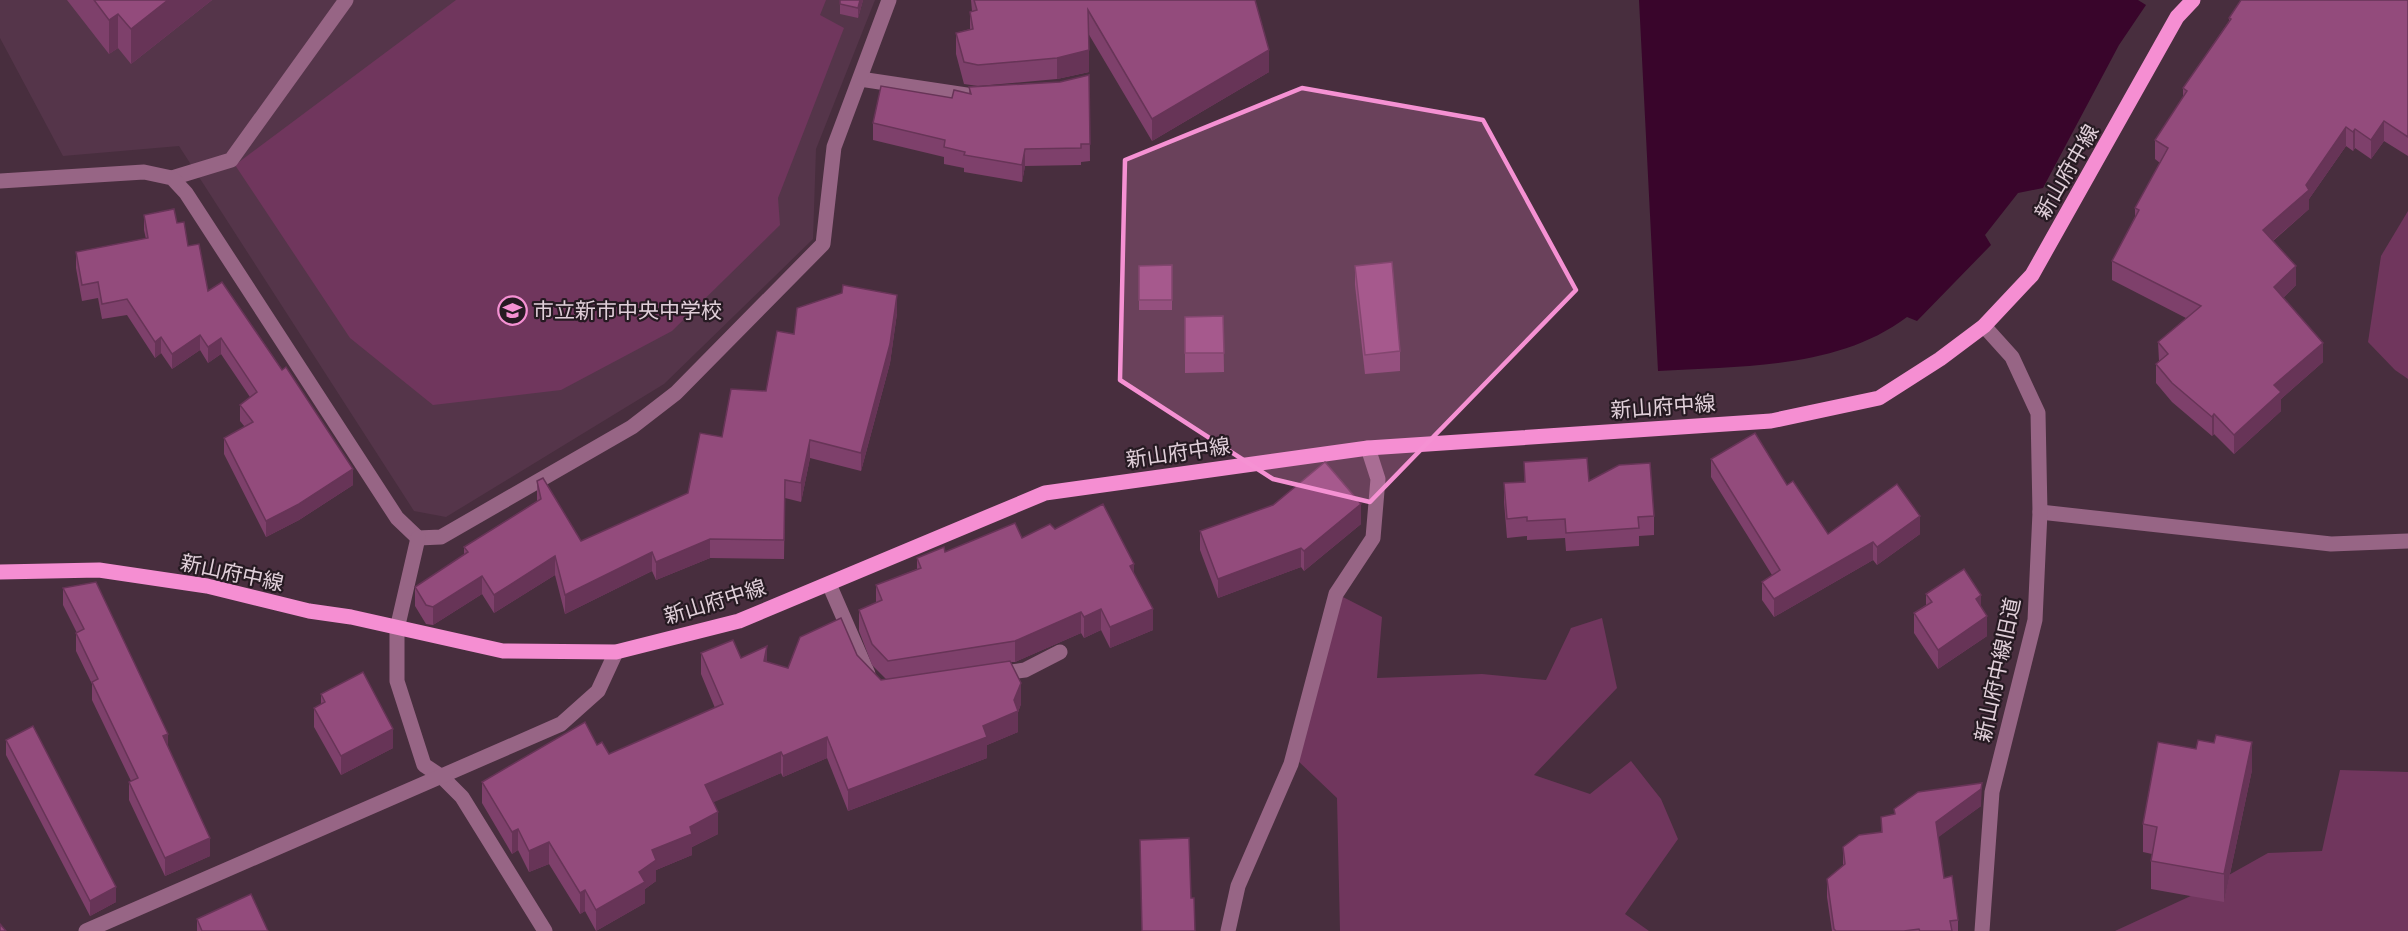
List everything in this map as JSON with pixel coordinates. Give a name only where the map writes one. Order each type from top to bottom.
[{"type":"main road","name":"新山府中線","points":[[0,572],[110,572],[207,586],[503,651],[616,652],[739,621],[1045,493],[1368,448],[1771,421],[1879,398],[1940,359],[1984,326],[2032,275],[2177,17],[2193,0]]},
{"type":"street","points":[[0,181],[144,172],[171,178],[231,160],[346,0]]},
{"type":"street","points":[[171,178],[186,193],[397,518],[418,538],[441,537],[632,427],[676,393],[823,244],[834,147],[889,0]]},
{"type":"street","points":[[860,80],[978,96],[990,95]]},
{"type":"street","name":"新山府中線旧道","points":[[1982,931],[1992,792],[2035,620],[2040,512],[2038,413],[2012,357],[1984,326]]},
{"type":"street","points":[[1228,931],[1238,886],[1291,764],[1336,594],[1373,538],[1378,479],[1368,448]]},
{"type":"street","points":[[2040,512],[2331,544],[2408,541]]},
{"type":"street","points":[[418,538],[397,629],[397,681],[424,765],[442,777],[462,797],[545,931]]},
{"type":"street","points":[[829,584],[864,670],[877,685]]},
{"type":"street","points":[[86,931],[561,724],[598,691],[616,652]]},
{"type":"street","points":[[981,676],[1025,670],[1060,652]]},
{"type":"highlighted area","points":[[1302,88],[1483,120],[1576,290],[1370,502],[1273,479],[1120,380],[1125,160]]},
{"type":"shaded area","name":"市立新市中央中学校","points":[[0,0],[875,0],[816,149],[813,239],[664,384],[446,517],[414,511],[179,146],[63,156],[0,38]]},
{"type":"shaded area","name":"市立新市中央中学校","points":[[456,0],[826,0],[820,15],[844,28],[778,198],[780,225],[672,331],[561,390],[433,405],[350,338],[235,165]]},
{"type":"shaded area","points":[[1639,0],[2138,0],[2146,5],[2119,45],[2043,188],[2018,193],[1985,235],[1991,245],[1917,321],[1907,317],[1880,334],[1851,347],[1820,356],[1788,362],[1658,371]]},
{"type":"shaded area","points":[[2408,211],[2408,379],[2395,370],[2368,342],[2381,256]]},
{"type":"shaded area","points":[[1341,596],[1382,617],[1377,678],[1482,674],[1546,680],[1571,628],[1602,618],[1617,688],[1534,775],[1590,794],[1631,761],[1661,799],[1678,839],[1625,914],[1649,931],[1340,931],[1337,798],[1296,759]]},
{"type":"shaded area","points":[[2340,770],[2408,772],[2408,931],[2115,931],[2195,894],[2268,853],[2322,851]]},
{"type":"building","points":[[94,0],[168,0],[131,29],[118,14],[109,20]]},
{"type":"building","points":[[840,0],[860,0],[858,8],[840,4]]},
{"type":"building","points":[[974,0],[1255,0],[1269,50],[1152,119],[1088,10],[1089,50],[1057,58],[978,65],[964,62],[956,33],[973,29],[970,12],[977,10]]},
{"type":"building","points":[[2241,0],[2408,0],[2408,137],[2384,121],[2371,140],[2355,129],[2353,132],[2346,127],[2306,185],[2309,190],[2263,230],[2296,266],[2274,287],[2323,343],[2274,385],[2281,392],[2234,435],[2214,414],[2212,417],[2172,383],[2156,364],[2168,354],[2158,342],[2201,306],[2112,261],[2139,210],[2135,208],[2168,148],[2155,140],[2187,91],[2183,88],[2231,19],[2229,18]]},
{"type":"building","points":[[1089,75],[1090,144],[1081,144],[1081,148],[1025,149],[1022,165],[964,155],[965,152],[944,147],[945,140],[873,123],[881,86],[952,98],[954,90],[971,94],[969,87],[1060,82]]},
{"type":"building","points":[[174,209],[177,223],[184,222],[188,246],[199,244],[208,291],[222,282],[282,370],[286,367],[353,469],[299,504],[266,521],[224,438],[253,422],[240,405],[257,392],[221,338],[208,347],[200,335],[172,354],[161,337],[155,342],[127,299],[102,304],[98,282],[82,285],[76,252],[148,238],[144,215]]},
{"type":"building","points":[[1392,262],[1400,351],[1365,355],[1355,266]]},
{"type":"building","points":[[1172,265],[1172,300],[1139,300],[1139,266]]},
{"type":"building","points":[[843,285],[897,295],[890,344],[861,453],[810,440],[801,483],[785,480],[784,540],[710,539],[656,562],[652,552],[565,595],[555,556],[494,595],[482,576],[433,607],[426,605],[415,587],[468,552],[464,547],[541,499],[537,481],[543,478],[581,541],[688,493],[700,433],[722,437],[731,389],[766,391],[777,331],[794,334],[797,308],[842,293]]},
{"type":"building","points":[[1223,316],[1224,353],[1185,353],[1185,317]]},
{"type":"building","points":[[1755,433],[1787,485],[1793,481],[1828,534],[1897,484],[1920,516],[1877,547],[1873,542],[1774,599],[1762,582],[1780,570],[1711,459]]},
{"type":"building","points":[[1587,458],[1589,481],[1619,465],[1650,463],[1654,516],[1638,517],[1639,528],[1566,533],[1565,519],[1527,521],[1527,517],[1507,519],[1504,483],[1525,482],[1524,462]]},
{"type":"building","points":[[1325,462],[1361,504],[1304,551],[1301,548],[1218,579],[1200,531],[1273,505]]},
{"type":"building","points":[[1103,504],[1134,564],[1130,566],[1153,609],[1110,627],[1101,609],[1084,617],[1081,612],[1015,641],[888,661],[872,644],[859,610],[882,600],[876,585],[921,568],[917,558],[944,547],[945,552],[1015,523],[1022,538],[1050,524],[1055,529]]},
{"type":"building","points":[[1964,569],[1981,595],[1976,599],[1987,616],[1938,650],[1914,613],[1932,602],[1926,594]]},
{"type":"building","points":[[96,582],[168,734],[163,736],[210,838],[165,858],[129,782],[138,778],[92,682],[98,679],[76,633],[84,629],[63,588]]},
{"type":"building","points":[[841,618],[857,655],[881,680],[1010,661],[1021,683],[1014,700],[1018,711],[983,726],[987,737],[848,790],[827,737],[783,756],[781,752],[705,785],[718,812],[690,827],[692,834],[652,850],[656,860],[639,872],[645,882],[596,910],[585,890],[580,893],[549,842],[529,851],[518,829],[512,832],[482,782],[585,722],[597,745],[602,742],[609,754],[723,704],[701,653],[733,640],[741,658],[767,646],[764,661],[788,668],[800,637]]},
{"type":"building","points":[[363,672],[393,729],[341,756],[314,708],[325,702],[321,694]]},
{"type":"building","points":[[33,726],[116,887],[90,901],[6,740]]},
{"type":"building","points":[[2216,735],[2252,742],[2224,874],[2151,861],[2157,827],[2143,824],[2158,742],[2196,749],[2198,740],[2214,743]]},
{"type":"building","points":[[1982,783],[1981,789],[1936,822],[1944,878],[1952,876],[1958,920],[1950,921],[1952,931],[1920,931],[1919,929],[1836,931],[1834,929],[1827,879],[1845,864],[1843,847],[1859,835],[1882,832],[1881,817],[1895,814],[1894,809],[1918,792]]},
{"type":"building","points":[[1189,838],[1191,898],[1194,898],[1195,931],[1142,931],[1140,840]]},
{"type":"building","points":[[251,894],[268,931],[202,931],[197,919]]},
{"type":"place","name":"市立新市中央中学校","points":[[512,311]]}]
